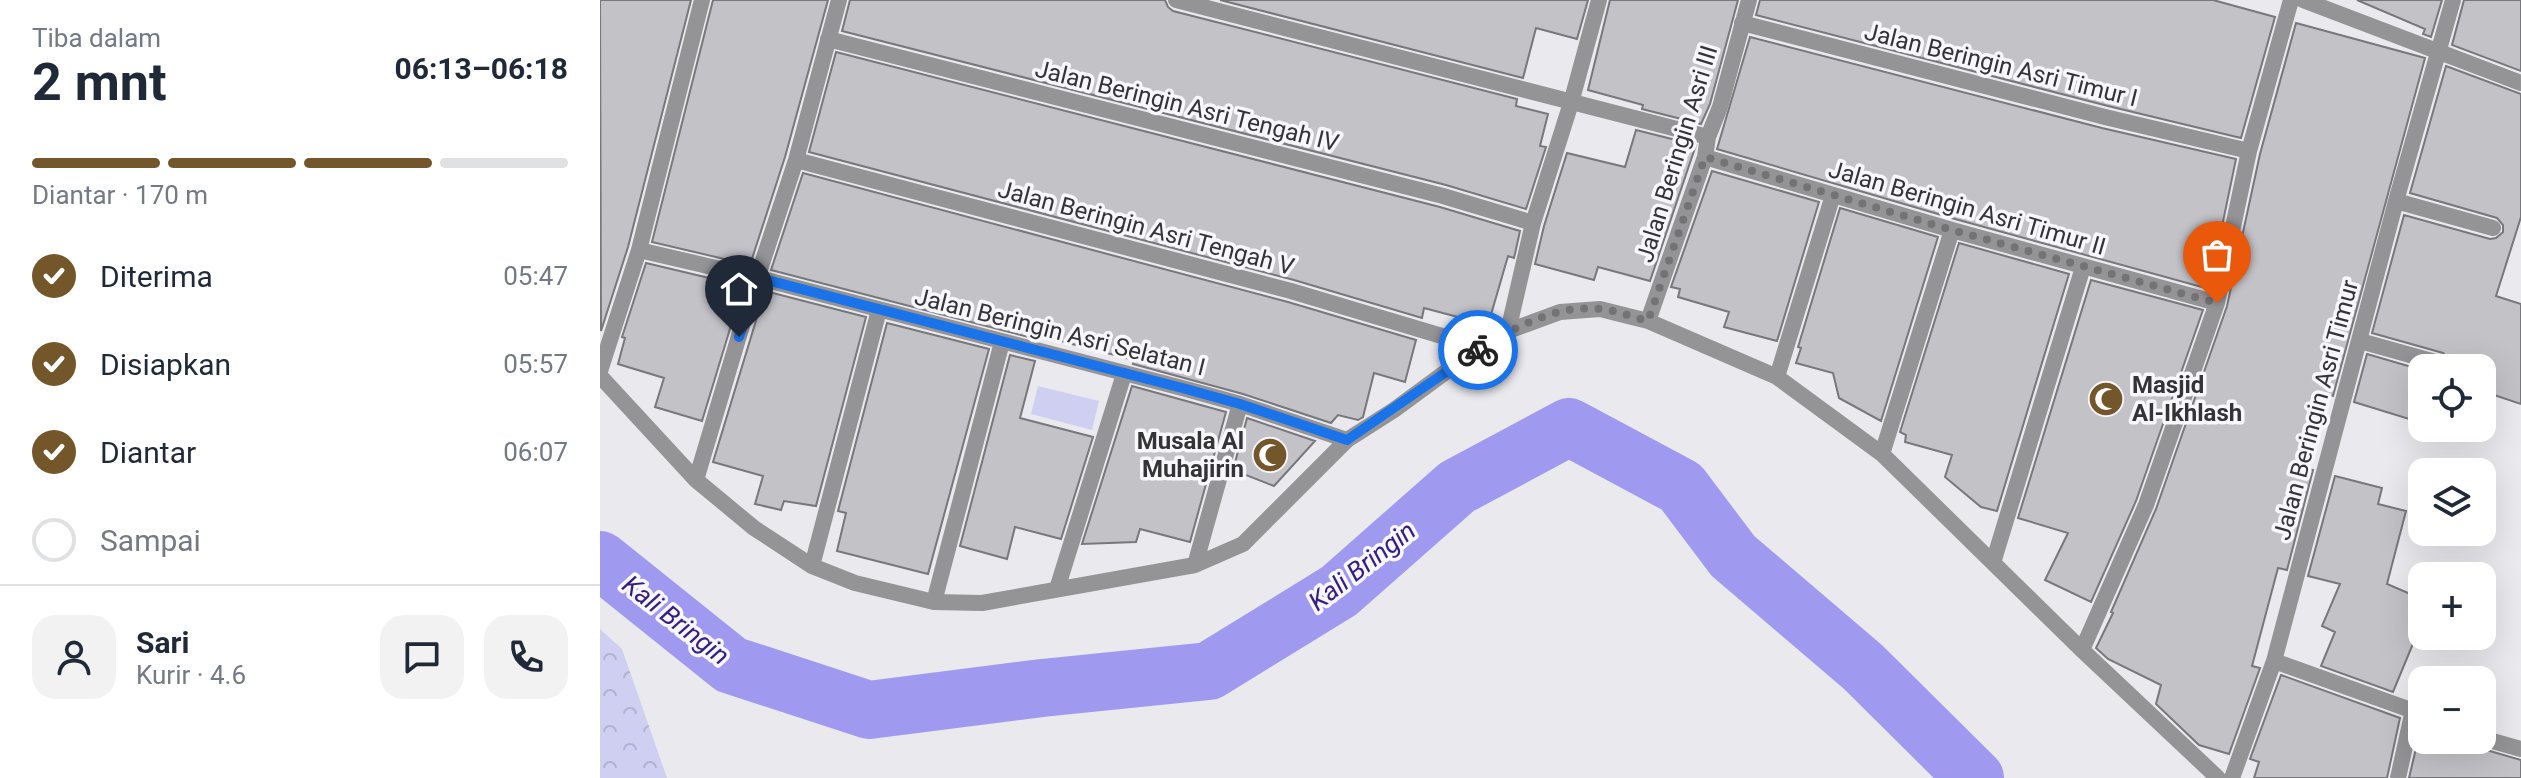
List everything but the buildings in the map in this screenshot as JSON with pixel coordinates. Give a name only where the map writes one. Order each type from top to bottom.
[{"type":"street","points":[[702,0],[639,250],[600,373],[696,480],[754,528],[812,566],[855,583],[934,602],[982,603],[1195,565],[1243,544],[1347,440],[1508,331],[1560,312],[1600,309],[1648,321],[1777,377],[1882,454],[2218,778]]},
{"type":"street","points":[[696,480],[796,160],[839,0]]},
{"type":"street","points":[[1176,0],[1708,137]]},
{"type":"street","points":[[1508,331],[1533,223],[1599,0]]},
{"type":"street","name":"Jalan Beringin Asri III","points":[[1648,321],[1705,157],[1708,137],[1720,107],[1749,0]]},
{"type":"street","points":[[2082,650],[2146,505],[2217,303],[2249,151],[2291,0]]},
{"type":"street","points":[[2303,0],[2521,83]]},
{"type":"street","name":"Jalan Beringin Asri Timur","points":[[2232,778],[2274,661],[2396,201],[2453,0]]},
{"type":"street","name":"Jalan Beringin Asri Timur I","points":[[1742,23],[2249,151]]},
{"type":"street","name":"Jalan Beringin Asri Tengah IV","points":[[828,39],[1443,196],[1533,223]]},
{"type":"street","name":"Jalan Beringin Asri Timur II","points":[[1705,157],[1952,230],[2217,303]]},
{"type":"street","name":"Jalan Beringin Asri Tengah V","points":[[796,160],[1291,291],[1482,348]]},
{"type":"street","points":[[1777,377],[1833,195]]},
{"type":"street","points":[[2396,201],[2493,228]]},
{"type":"street","points":[[1882,454],[1952,230]]},
{"type":"street","name":"Jalan Beringin Asri Selatan I","points":[[639,250],[759,278],[1240,404],[1347,440]]},
{"type":"street","points":[[1993,563],[2083,267]]},
{"type":"street","points":[[812,566],[879,310]]},
{"type":"street","points":[[2360,341],[2408,354]]},
{"type":"street","points":[[934,602],[1002,342]]},
{"type":"street","points":[[1057,589],[1124,374]]},
{"type":"street","points":[[1195,565],[1240,404]]},
{"type":"street","points":[[2274,661],[2408,708]]},
{"type":"street","points":[[2496,742],[2521,749]]},
{"type":"street","points":[[2398,778],[2408,745]]},
{"type":"green space","points":[[1038,386],[1099,401],[1092,430],[1031,414]]},
{"type":"green space","points":[[600,629],[622,649],[667,778],[600,778]]},
{"type":"waterway","name":"Kali Bringin","points":[[600,560],[731,665],[869,710],[1209,671],[1339,591],[1457,487],[1569,427],[1681,487],[1733,556],[1863,667],[1975,778]]},
{"type":"way so far","points":[[1478,350],[1508,331],[1560,312],[1600,309],[1648,321],[1705,157],[1952,230],[2217,303]]},
{"type":"place","name":"Masjid Al-Ikhlash","points":[[2106,399]]},
{"type":"place","name":"Musala Al Muhajirin","points":[[1270,455]]},
{"type":"route","points":[[739,337],[759,278],[1186,389],[1347,440],[1478,350]]}]
